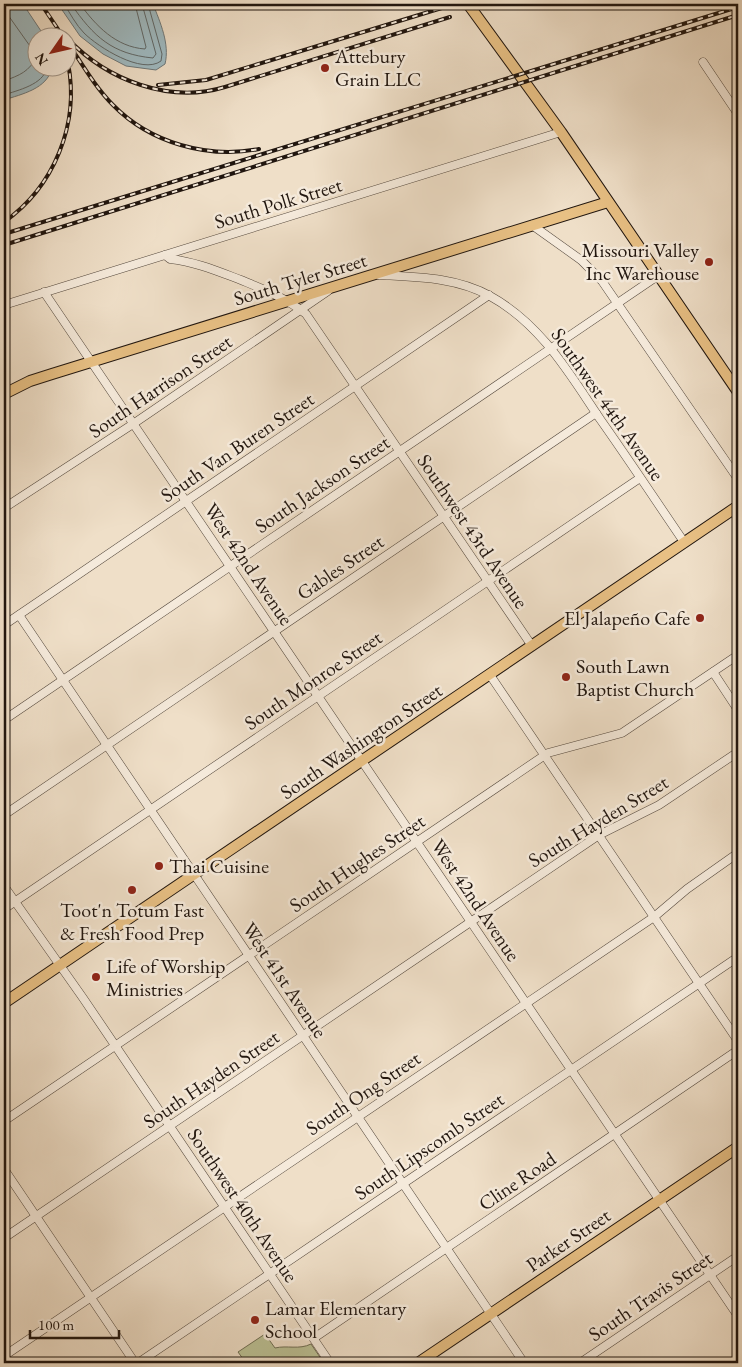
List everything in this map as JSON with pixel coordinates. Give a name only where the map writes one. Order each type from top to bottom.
[{"type":"main road","points":[[468,4],[561,132],[738,392]]},
{"type":"main road","name":"South Tyler Street","points":[[4,394],[30,381],[608,202]]},
{"type":"main road","name":"South Washington Street","points":[[4,1004],[738,506]]},
{"type":"main road","name":"Parker Street","points":[[418,1363],[738,1147]]},
{"type":"street","points":[[702,62],[738,114]]},
{"type":"street","name":"South Polk Street","points":[[4,304],[561,132]]},
{"type":"street","points":[[532,225],[581,260],[602,281],[619,303],[738,479]]},
{"type":"street","name":"Southwest 43rd Avenue","points":[[165,255],[170,259],[215,268],[290,301],[306,314],[532,646]]},
{"type":"street","name":"Southwest 44th Avenue","points":[[374,274],[450,282],[489,295],[522,318],[552,348],[684,542]]},
{"type":"street","name":"South Jackson Street","points":[[4,720],[659,276]]},
{"type":"street","name":"South Harrison Street","points":[[4,508],[133,424],[332,288]]},
{"type":"street","name":"West 42nd Avenue","points":[[44,292],[738,1316]]},
{"type":"street","name":"South Van Buren Street","points":[[4,625],[489,295]]},
{"type":"street","name":"Gables Street","points":[[4,815],[596,413]]},
{"type":"street","name":"South Monroe Street","points":[[4,909],[640,478]]},
{"type":"street","name":"West 41st Avenue","points":[[19,616],[524,1363]]},
{"type":"street","name":"South Hughes Street","points":[[4,1121],[545,755],[558,749],[622,733],[738,655]]},
{"type":"street","points":[[712,672],[738,710]]},
{"type":"street","points":[[490,675],[738,1041]]},
{"type":"street","name":"South Hayden Street","points":[[4,1238],[599,836],[659,805],[738,752]]},
{"type":"street","name":"South Ong Street","points":[[4,1356],[654,916],[693,884],[738,853]]},
{"type":"street","name":"Southwest 40th Avenue","points":[[4,886],[116,1046],[330,1363]]},
{"type":"street","name":"South Lipscomb Street","points":[[136,1363],[738,957]]},
{"type":"street","name":"Cline Road","points":[[314,1338],[738,1050]]},
{"type":"street","points":[[4,1169],[136,1363]]},
{"type":"street","name":"South Travis Street","points":[[580,1363],[738,1256]]},
{"type":"green space","points":[[265,1334],[275,1348],[302,1347],[311,1344],[324,1363],[246,1363],[238,1352]]},
{"type":"water","points":[[4,4],[23,4],[39,28],[28,28],[28,78],[47,78],[33,90],[4,100]]},
{"type":"water","points":[[58,4],[153,4],[165,41],[165,64],[156,70],[126,66],[103,54],[80,36],[78,28],[74,28]]},
{"type":"railway","points":[[41,4],[57,28]]},
{"type":"railway","points":[[158,85],[206,80],[445,7]]},
{"type":"railway","points":[[4,234],[738,7]]},
{"type":"railway","points":[[4,245],[738,15]]},
{"type":"railway","points":[[78,48],[101,66],[120,77],[140,85],[161,90],[204,92],[450,17]]},
{"type":"railway","points":[[78,58],[107,99],[128,118],[144,129],[181,145],[200,149],[220,152],[240,152],[259,149]]},
{"type":"railway","points":[[4,222],[22,208],[37,191],[59,152],[66,131],[70,109],[70,78]]},
{"type":"place","name":"Attebury Grain LLC","points":[[325,68]]},
{"type":"place","name":"Missouri Valley Inc Warehouse","points":[[709,262]]},
{"type":"place","name":"El Jalapeño Cafe","points":[[700,618]]},
{"type":"place","name":"South Lawn Baptist Church","points":[[566,677]]},
{"type":"place","name":"Thai Cuisine","points":[[159,866]]},
{"type":"place","name":"Toot'n Totum Fast & Fresh Food Prep","points":[[132,890]]},
{"type":"place","name":"Life of Worship Ministries","points":[[96,977]]},
{"type":"place","name":"Lamar Elementary School","points":[[255,1320]]}]
